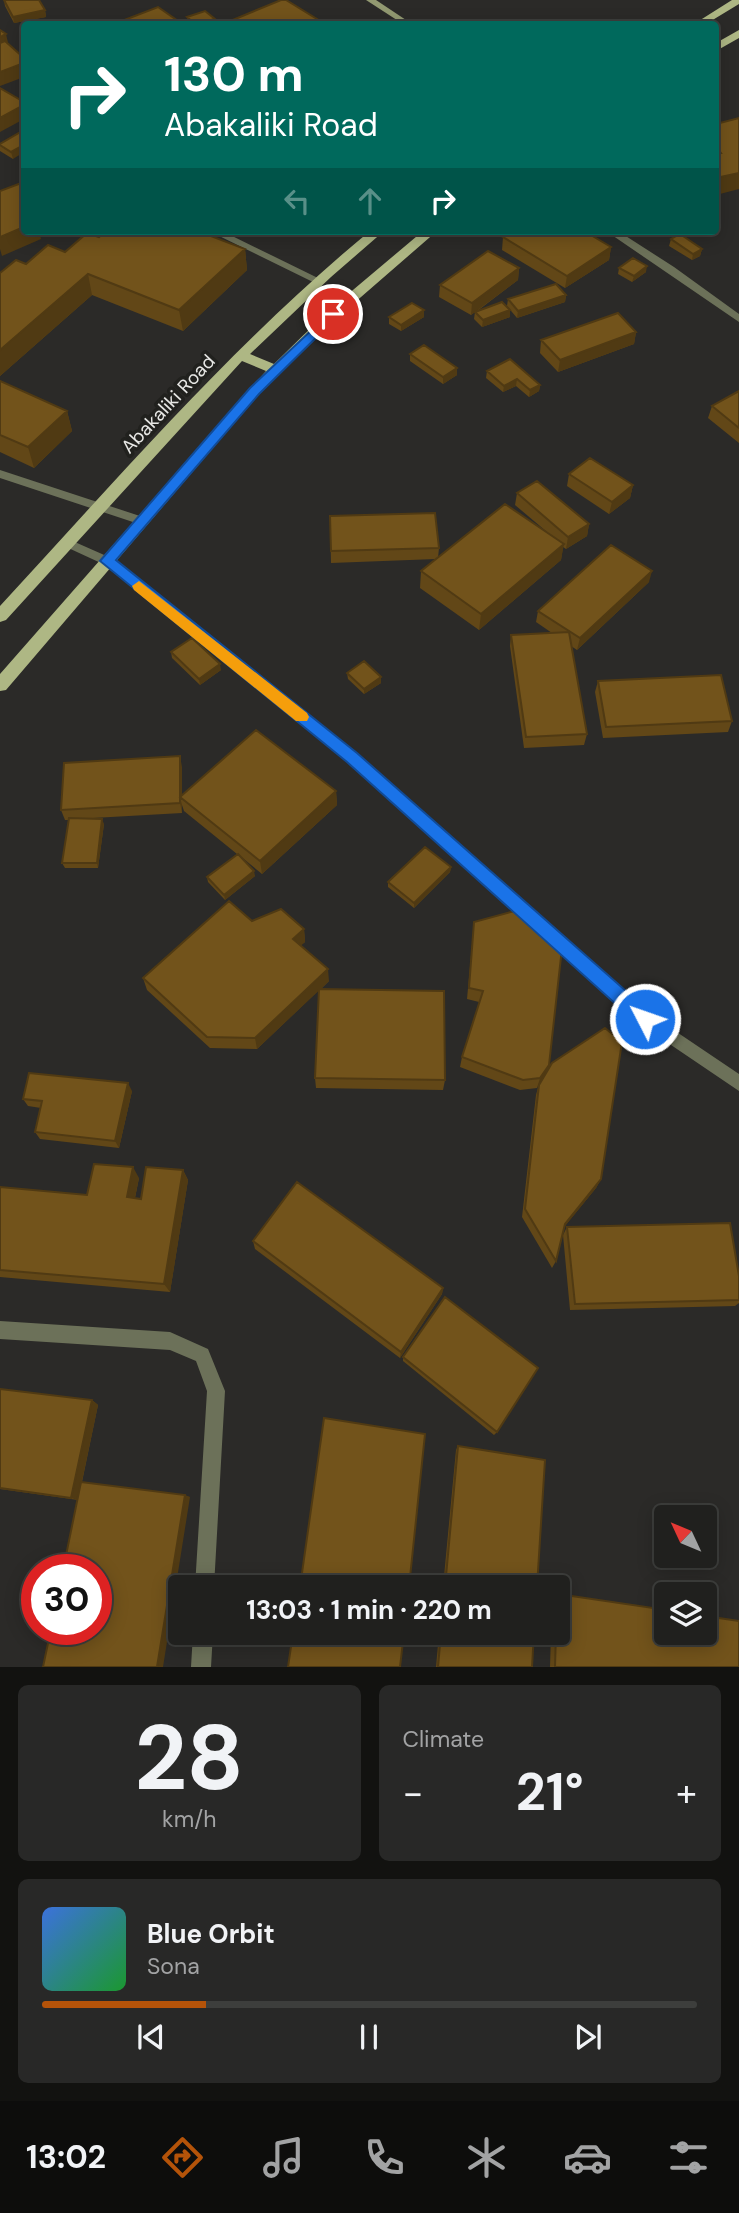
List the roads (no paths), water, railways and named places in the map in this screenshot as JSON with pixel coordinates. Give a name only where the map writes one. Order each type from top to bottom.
[{"type":"main road","points":[[370,0],[403,21]]},
{"type":"main road","points":[[704,21],[739,0]]},
{"type":"main road","points":[[719,46],[739,33]]},
{"type":"main road","name":"Abakaliki Road","points":[[0,617],[241,355],[317,280],[373,235]]},
{"type":"main road","points":[[0,685],[275,370],[352,297],[426,235]]},
{"type":"main road","points":[[241,355],[275,370]]},
{"type":"street","points":[[222,235],[317,280]]},
{"type":"street","points":[[617,235],[739,319]]},
{"type":"street","points":[[0,474],[142,521]]},
{"type":"street","points":[[68,543],[107,561],[352,757],[645,1019],[739,1083]]},
{"type":"street","points":[[0,1330],[170,1341],[202,1355],[216,1391],[206,1575]]},
{"type":"street","points":[[201,1667],[202,1645]]}]
